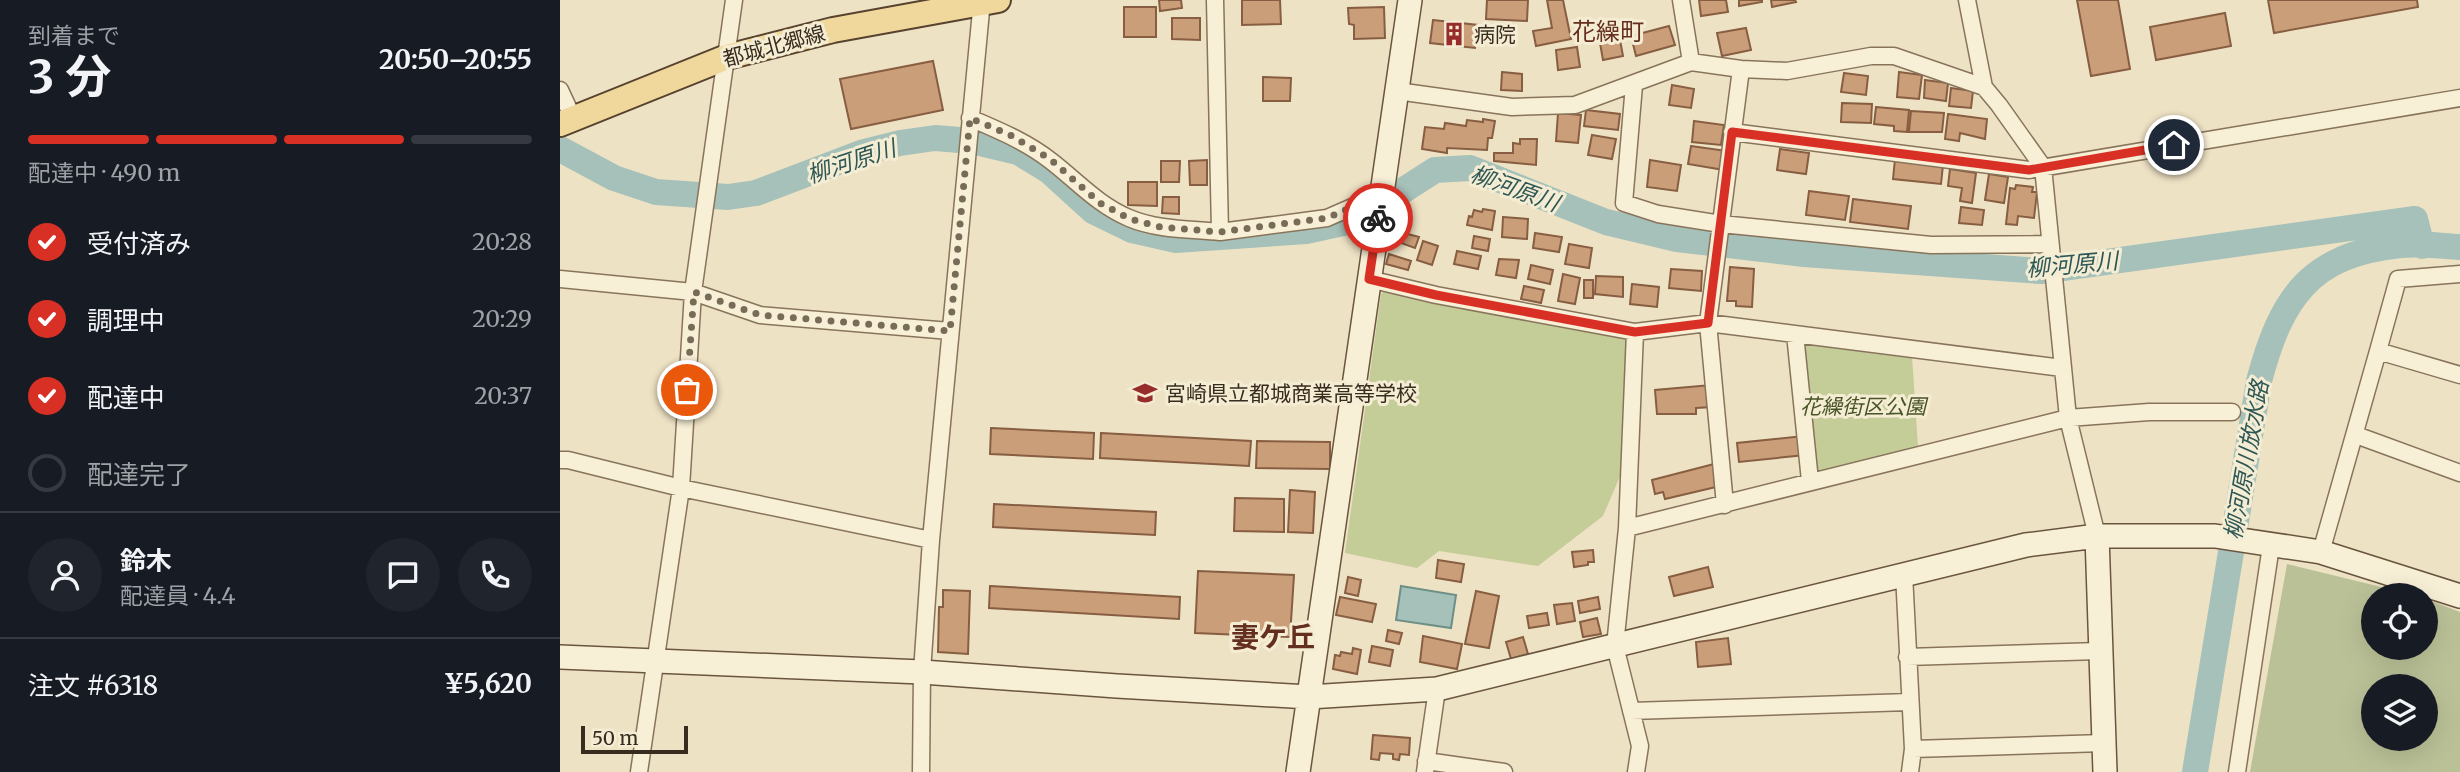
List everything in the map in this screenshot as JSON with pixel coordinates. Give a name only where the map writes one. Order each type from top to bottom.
[{"type":"main road","name":"都城北郷線","points":[[567,121],[727,57],[833,30],[987,1]]},
{"type":"street","points":[[639,772],[681,488],[694,292],[734,0]]},
{"type":"street","points":[[1215,0],[1220,232]]},
{"type":"street","points":[[1298,772],[1410,0]]},
{"type":"street","points":[[1681,0],[1691,62]]},
{"type":"street","points":[[1967,0],[1984,87],[2043,167],[2068,418],[2097,536],[2105,772]]},
{"type":"street","points":[[922,772],[922,671],[931,540],[967,151],[987,1]]},
{"type":"street","points":[[1397,90],[1512,107],[1575,105],[1691,62],[1741,69],[1787,71],[1871,56],[1894,56],[1984,87]]},
{"type":"street","points":[[1725,505],[1708,323],[1741,69]]},
{"type":"street","points":[[1634,85],[1623,203],[1658,214],[1720,227],[1931,245],[2050,248]]},
{"type":"street","points":[[560,90],[567,121]]},
{"type":"street","points":[[1732,132],[2029,170],[2460,98]]},
{"type":"street","points":[[970,124],[1010,135],[1050,159],[1100,203],[1130,219],[1160,227],[1220,232],[1327,218],[1382,194]]},
{"type":"street","points":[[2321,552],[2398,279],[2460,274]]},
{"type":"street","points":[[560,279],[694,292],[760,315],[950,331]]},
{"type":"street","points":[[1369,279],[1436,295],[1635,332],[1708,323],[2062,368]]},
{"type":"street","points":[[1635,332],[1627,528],[1615,646],[1640,746],[1636,772]]},
{"type":"street","points":[[1796,334],[1810,481]]},
{"type":"street","points":[[2378,351],[2460,376]]},
{"type":"street","points":[[1627,528],[2068,418],[2149,412],[2232,412]]},
{"type":"street","points":[[2356,435],[2460,473]]},
{"type":"street","points":[[560,460],[931,540]]},
{"type":"street","points":[[560,657],[922,671],[1310,697],[1437,689],[2026,545],[2097,536],[2215,537],[2321,552],[2460,596]]},
{"type":"street","points":[[2237,772],[2271,545]]},
{"type":"street","points":[[1904,574],[1913,749],[1910,772]]},
{"type":"street","points":[[1907,657],[2100,650]]},
{"type":"street","points":[[1437,689],[1426,767],[1504,772]]},
{"type":"street","points":[[1631,711],[1909,702]]},
{"type":"street","points":[[1913,749],[2104,743]]},
{"type":"green space","points":[[1384,291],[1627,338],[1621,474],[1603,516],[1538,566],[1439,551],[1417,568],[1345,553],[1381,294]]},
{"type":"green space","name":"花繰街区公園","points":[[1803,344],[1912,356],[1918,447],[1816,473]]},
{"type":"green space","points":[[2287,564],[2365,583],[2361,583],[2361,660],[2438,660],[2438,604],[2460,612],[2460,772],[2250,772]]},
{"type":"water","points":[[1401,586],[1456,595],[1451,628],[1396,620]]},
{"type":"building","points":[[1159,0],[1181,0],[1182,8],[1160,11]]},
{"type":"building","points":[[1242,0],[1280,0],[1281,24],[1242,25]]},
{"type":"building","points":[[1487,0],[1528,0],[1527,21],[1486,19]]},
{"type":"building","points":[[1547,0],[1563,0],[1571,39],[1536,46],[1533,31],[1552,28]]},
{"type":"building","points":[[1699,0],[1726,0],[1728,12],[1701,16]]},
{"type":"building","points":[[1739,0],[1762,0],[1762,2],[1739,6]]},
{"type":"building","points":[[1771,0],[1795,0],[1796,2],[1772,7]]},
{"type":"building","points":[[2077,0],[2118,0],[2130,69],[2091,76]]},
{"type":"building","points":[[2268,0],[2417,0],[2418,7],[2274,33]]},
{"type":"building","points":[[1124,7],[1156,7],[1156,37],[1124,37]]},
{"type":"building","points":[[1384,7],[1385,38],[1354,39],[1354,25],[1349,24],[1348,8]]},
{"type":"building","points":[[2225,13],[2231,46],[2156,60],[2150,27]]},
{"type":"building","points":[[1172,18],[1200,18],[1200,40],[1172,39]]},
{"type":"building","name":"病院","points":[[1433,20],[1478,25],[1475,48],[1430,43]]},
{"type":"building","points":[[1669,26],[1675,45],[1636,56],[1631,36]]},
{"type":"building","points":[[1746,28],[1751,50],[1722,56],[1717,33]]},
{"type":"building","points":[[1620,40],[1623,56],[1603,60],[1600,43]]},
{"type":"building","points":[[1577,47],[1580,67],[1558,70],[1556,50]]},
{"type":"building","points":[[933,61],[943,110],[851,129],[840,79]]},
{"type":"building","points":[[1502,72],[1522,74],[1522,91],[1501,90]]},
{"type":"building","points":[[1899,72],[1922,75],[1919,99],[1897,97]]},
{"type":"building","points":[[1844,73],[1868,76],[1866,95],[1841,92]]},
{"type":"building","points":[[1263,77],[1291,78],[1290,101],[1263,101]]},
{"type":"building","points":[[1925,80],[1948,83],[1946,101],[1924,98]]},
{"type":"building","points":[[1672,85],[1694,89],[1691,108],[1669,105]]},
{"type":"building","points":[[1951,88],[1973,91],[1971,108],[1949,106]]},
{"type":"building","points":[[1842,103],[1872,104],[1871,123],[1841,122]]},
{"type":"building","points":[[1876,107],[1909,110],[1907,132],[1894,131],[1894,126],[1874,124]]},
{"type":"building","points":[[1586,110],[1620,114],[1618,130],[1584,126]]},
{"type":"building","points":[[1911,111],[1944,113],[1942,132],[1909,132]]},
{"type":"building","points":[[1558,113],[1581,115],[1578,143],[1556,141]]},
{"type":"building","points":[[1948,114],[1987,119],[1985,139],[1960,133],[1959,141],[1945,139]]},
{"type":"building","points":[[1483,119],[1495,121],[1492,138],[1488,138],[1487,150],[1447,148],[1447,153],[1422,149],[1425,127],[1444,129],[1445,123],[1466,126],[1467,120],[1483,122]]},
{"type":"building","points":[[1694,121],[1724,125],[1721,145],[1692,142]]},
{"type":"building","points":[[1592,135],[1616,139],[1612,159],[1588,155]]},
{"type":"building","points":[[1520,139],[1537,139],[1536,165],[1494,161],[1494,153],[1513,153],[1513,143],[1520,144]]},
{"type":"building","points":[[1691,146],[1727,151],[1724,170],[1688,164]]},
{"type":"building","points":[[1780,149],[1809,153],[1806,174],[1777,170]]},
{"type":"building","points":[[1895,159],[1943,165],[1941,184],[1893,179]]},
{"type":"building","points":[[1207,160],[1207,185],[1190,185],[1189,161]]},
{"type":"building","points":[[1650,160],[1681,165],[1677,191],[1647,187]]},
{"type":"building","points":[[1161,161],[1180,161],[1179,182],[1161,182]]},
{"type":"building","points":[[1950,169],[1976,173],[1972,203],[1960,201],[1962,188],[1948,186]]},
{"type":"building","points":[[1989,174],[2008,177],[2004,203],[1985,200]]},
{"type":"building","points":[[1128,182],[1157,182],[1157,206],[1128,205]]},
{"type":"building","points":[[2016,185],[2033,187],[2032,192],[2037,192],[2034,218],[2018,216],[2017,225],[2006,224],[2010,188],[2015,189]]},
{"type":"building","points":[[1809,191],[1849,196],[1845,220],[1806,215]]},
{"type":"building","points":[[1163,197],[1179,197],[1179,214],[1162,213]]},
{"type":"building","points":[[1853,199],[1911,206],[1908,229],[1850,222]]},
{"type":"building","points":[[1961,207],[1984,210],[1982,225],[1959,223]]},
{"type":"building","points":[[1483,209],[1495,211],[1492,230],[1467,225],[1474,210],[1482,212]]},
{"type":"building","points":[[1503,217],[1528,219],[1527,239],[1502,237]]},
{"type":"building","points":[[1404,233],[1419,237],[1415,248],[1401,243]]},
{"type":"building","points":[[1535,233],[1562,237],[1559,252],[1533,248]]},
{"type":"building","points":[[1474,236],[1490,239],[1488,251],[1472,248]]},
{"type":"building","points":[[1423,241],[1438,246],[1432,265],[1417,260]]},
{"type":"building","points":[[1569,244],[1592,248],[1589,268],[1565,264]]},
{"type":"building","points":[[1457,251],[1481,256],[1478,269],[1454,264]]},
{"type":"building","points":[[1389,254],[1411,261],[1408,270],[1386,264]]},
{"type":"building","points":[[1499,259],[1519,260],[1516,278],[1496,275]]},
{"type":"building","points":[[1531,265],[1553,270],[1550,284],[1528,279]]},
{"type":"building","points":[[1730,267],[1754,269],[1752,307],[1736,306],[1736,301],[1727,301]]},
{"type":"building","points":[[1671,269],[1702,271],[1701,291],[1669,288]]},
{"type":"building","points":[[1563,274],[1580,278],[1575,304],[1558,301]]},
{"type":"building","points":[[1596,276],[1623,277],[1623,297],[1595,294]]},
{"type":"building","points":[[1584,280],[1593,280],[1593,298],[1584,298]]},
{"type":"building","points":[[1632,284],[1659,287],[1657,307],[1630,304]]},
{"type":"building","points":[[1524,286],[1544,290],[1541,303],[1521,299]]},
{"type":"building","points":[[1711,385],[1713,407],[1696,408],[1696,414],[1657,414],[1655,390]]},
{"type":"building","points":[[991,428],[1094,433],[1093,459],[990,454]]},
{"type":"building","points":[[1101,433],[1251,441],[1249,466],[1100,458]]},
{"type":"building","points":[[1803,436],[1805,455],[1739,462],[1737,443]]},
{"type":"building","points":[[1257,441],[1330,442],[1330,469],[1256,468]]},
{"type":"building","points":[[1714,464],[1718,479],[1714,480],[1716,487],[1665,499],[1663,492],[1655,494],[1652,480]]},
{"type":"building","points":[[1290,490],[1315,492],[1313,533],[1288,532]]},
{"type":"building","points":[[1235,498],[1284,499],[1284,532],[1234,531]]},
{"type":"building","points":[[994,504],[1156,512],[1155,535],[993,527]]},
{"type":"building","points":[[1593,550],[1594,562],[1574,567],[1572,552]]},
{"type":"building","points":[[1438,560],[1464,564],[1461,582],[1436,578]]},
{"type":"building","points":[[1708,567],[1713,587],[1674,596],[1669,577]]},
{"type":"building","points":[[1198,571],[1294,575],[1290,637],[1195,633]]},
{"type":"building","points":[[1348,577],[1361,580],[1358,596],[1345,593]]},
{"type":"building","points":[[990,586],[1180,597],[1179,619],[989,608]]},
{"type":"building","points":[[943,590],[970,591],[968,654],[938,652],[939,607],[943,607]]},
{"type":"building","points":[[1476,591],[1499,596],[1489,648],[1465,644]]},
{"type":"building","points":[[1340,597],[1376,604],[1372,622],[1336,615]]},
{"type":"building","points":[[1598,597],[1600,609],[1580,613],[1578,601]]},
{"type":"building","points":[[1572,603],[1575,621],[1557,624],[1554,605]]},
{"type":"building","points":[[1547,613],[1549,625],[1529,628],[1527,616]]},
{"type":"building","points":[[1597,618],[1601,634],[1583,637],[1580,622]]},
{"type":"building","points":[[1388,630],[1402,633],[1399,644],[1386,641]]},
{"type":"building","points":[[1423,636],[1462,644],[1457,669],[1420,662]]},
{"type":"building","points":[[1523,637],[1528,654],[1511,659],[1506,642]]},
{"type":"building","points":[[1728,638],[1731,664],[1698,667],[1696,642]]},
{"type":"building","points":[[1372,646],[1393,650],[1390,666],[1369,662]]},
{"type":"building","points":[[1353,648],[1361,650],[1357,674],[1333,669],[1335,655],[1340,656],[1341,652],[1352,654]]},
{"type":"building","points":[[1373,735],[1410,738],[1409,755],[1400,754],[1399,760],[1393,759],[1393,754],[1380,753],[1379,760],[1371,759]]},
{"type":"waterway","name":"柳河原川","points":[[560,149],[614,178],[656,192],[728,197],[756,193],[864,152],[900,143],[935,138],[972,141],[1018,152],[1049,171],[1093,211],[1132,230],[1176,240],[1306,231],[1357,220],[1435,170],[1470,168],[1606,222],[1677,239],[1804,254],[2041,271],[2415,219],[2422,246]]},
{"type":"waterway","name":"柳河原川放水路","points":[[2195,772],[2259,381],[2278,326],[2304,285],[2322,270],[2344,258],[2401,245],[2460,247]]},
{"type":"way so far","points":[[687,390],[694,292],[760,315],[950,331],[970,118],[1010,135],[1050,159],[1100,203],[1130,219],[1160,227],[1220,232],[1327,218],[1382,194],[1378,218]]},
{"type":"place","name":"病院","points":[[1454,34]]},
{"type":"place","name":"宮崎県立都城商業高等学校","points":[[1145,393]]},
{"type":"district","name":"花繰町","points":[[1608,31]]},
{"type":"district","name":"妻ケ丘","points":[[1273,637]]},
{"type":"route","points":[[1378,218],[1369,279],[1436,295],[1635,332],[1708,323],[1732,132],[2029,170],[2174,145]]}]
